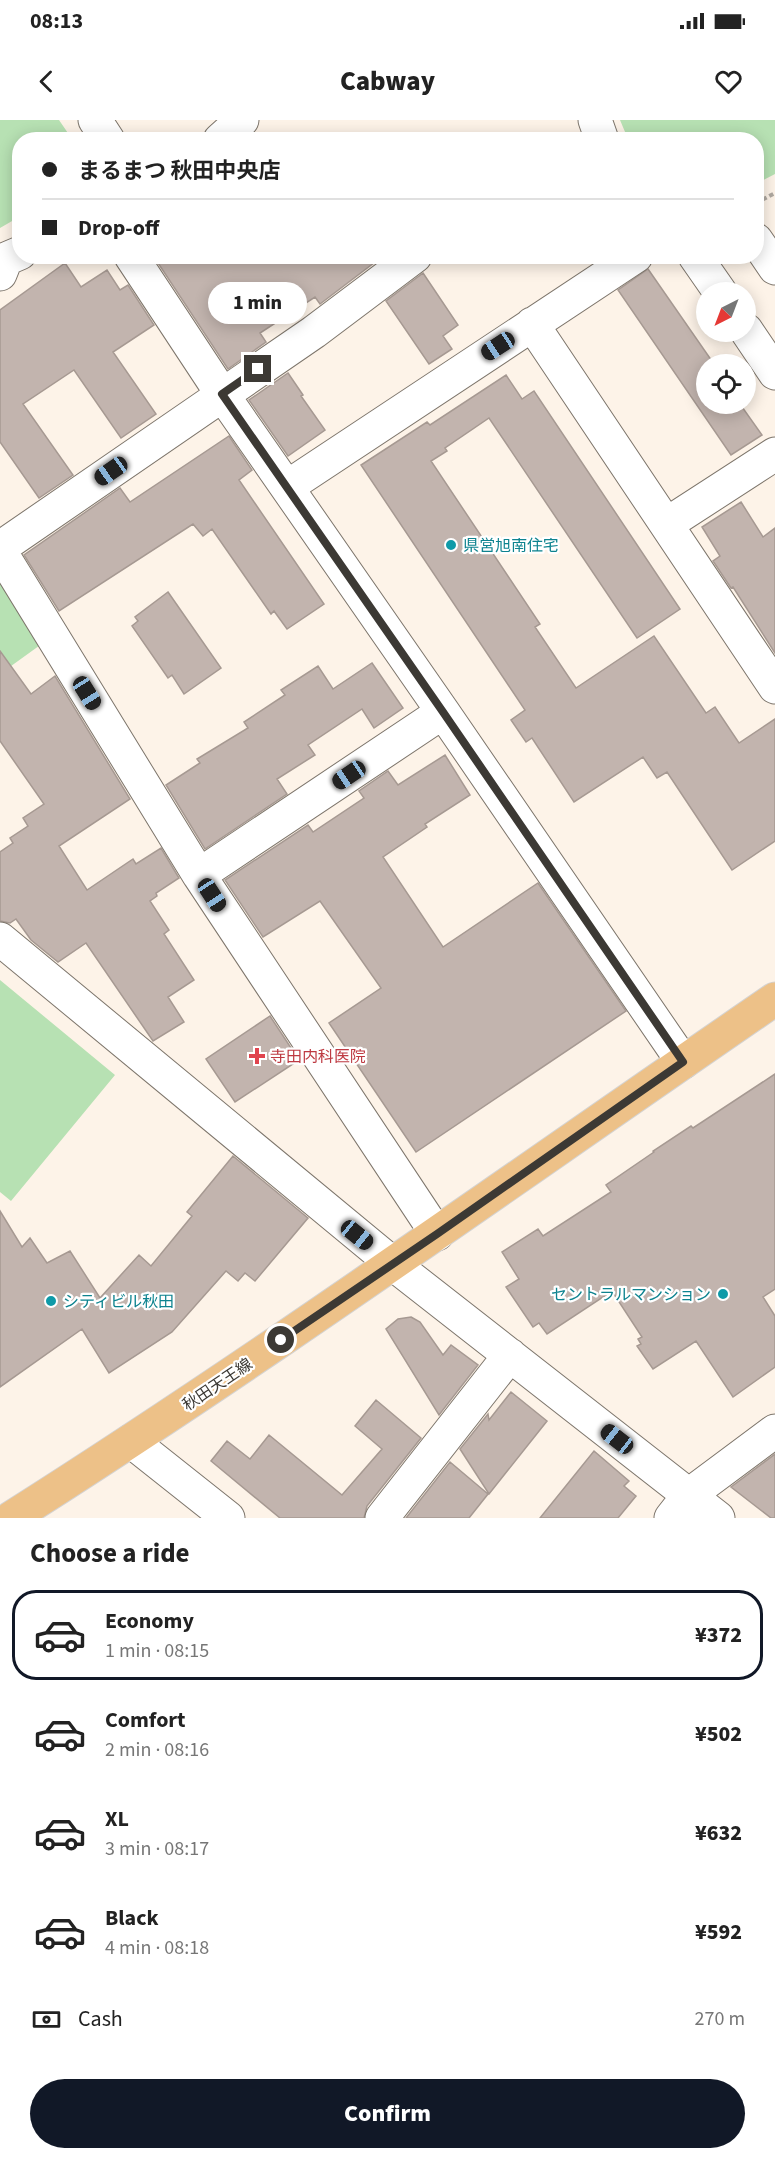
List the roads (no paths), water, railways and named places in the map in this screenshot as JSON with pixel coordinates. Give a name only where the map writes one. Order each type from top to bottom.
[{"type":"main road","name":"秋田天王線","points":[[11,1518],[131,1441],[393,1264],[775,999]]},
{"type":"street","points":[[229,132],[242,120]]},
{"type":"street","points":[[764,252],[775,268]]},
{"type":"street","points":[[0,274],[6,259],[12,256]]},
{"type":"street","points":[[135,264],[222,394],[683,1062]]},
{"type":"street","points":[[405,264],[314,332],[0,550],[199,875],[437,1234]]},
{"type":"street","points":[[287,487],[624,264]]},
{"type":"street","points":[[701,264],[713,282]]},
{"type":"street","points":[[532,324],[775,687]]},
{"type":"street","points":[[754,342],[775,373]]},
{"type":"street","points":[[667,524],[775,454]]},
{"type":"street","points":[[199,875],[443,712]]},
{"type":"street","points":[[0,939],[393,1264],[510,1355],[680,1507],[718,1518]]},
{"type":"street","points":[[382,1518],[510,1355]]},
{"type":"street","points":[[680,1507],[775,1431]]},
{"type":"street","points":[[131,1441],[228,1518]]},
{"type":"place","name":"県営旭南住宅","points":[[451,545]]},
{"type":"place","name":"寺田内科医院","points":[[257,1056]]},
{"type":"place","name":"セントラルマンション","points":[[723,1294]]},
{"type":"place","name":"シティビル秋田","points":[[51,1301]]}]
